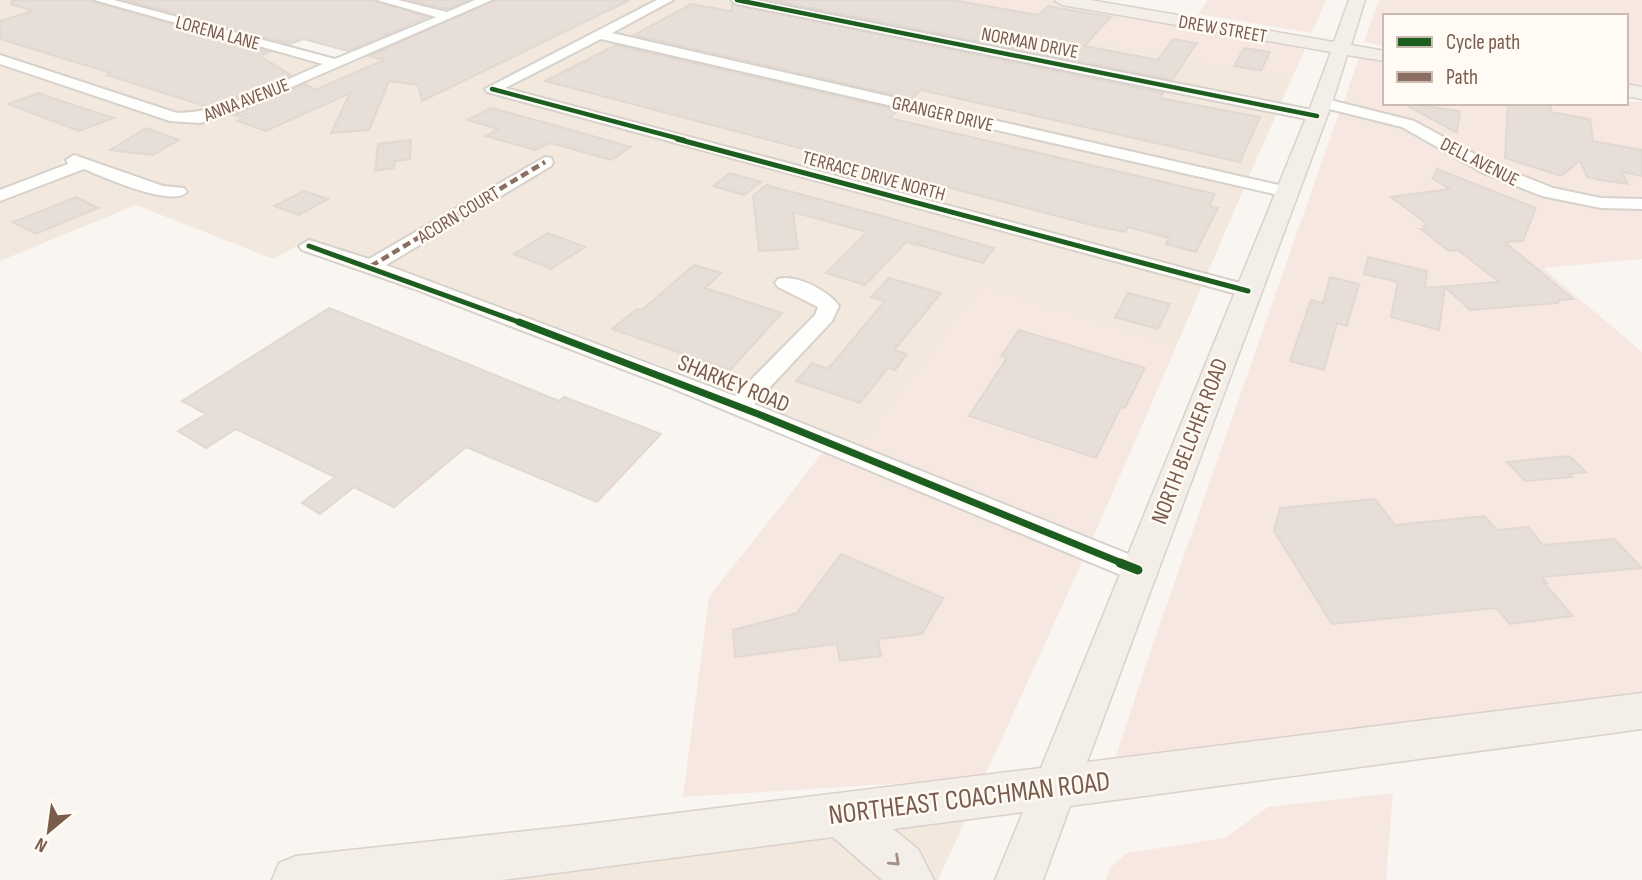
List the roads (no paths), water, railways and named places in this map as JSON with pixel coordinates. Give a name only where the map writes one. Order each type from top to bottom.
[{"type":"main road","name":"DREW STREET","points":[[1062,0],[1341,45],[1383,48]]},
{"type":"main road","name":"DREW STREET","points":[[1103,0],[1341,45],[1383,56]]},
{"type":"main road","name":"NORTH BELCHER ROAD","points":[[1019,880],[1319,109],[1357,0]]},
{"type":"main road","name":"NORTHEAST COACHMAN ROAD","points":[[296,880],[581,848],[1642,711]]},
{"type":"main road","points":[[838,813],[901,866],[910,880]]},
{"type":"street","name":"LORENA LANE","points":[[100,0],[335,64]]},
{"type":"street","points":[[383,0],[449,16]]},
{"type":"street","name":"ANNA AVENUE","points":[[0,59],[176,118],[187,119],[224,111],[486,0]]},
{"type":"street","points":[[599,34],[667,0]]},
{"type":"street","name":"NORMAN DRIVE","points":[[737,0],[1319,109]]},
{"type":"street","name":"TERRACE DRIVE NORTH","points":[[599,34],[492,89],[1248,291]]},
{"type":"street","name":"GRANGER DRIVE","points":[[599,34],[1287,192]]},
{"type":"street","name":"DELL AVENUE","points":[[1319,109],[1408,124],[1489,169],[1548,192],[1601,202],[1642,204]]},
{"type":"street","points":[[0,196],[78,162],[161,191],[178,192]]},
{"type":"street","name":"ACORN COURT","points":[[371,266],[545,162]]},
{"type":"street","name":"SHARKEY ROAD","points":[[309,246],[371,266],[740,405],[880,466],[1138,570]]},
{"type":"street","points":[[740,405],[825,317],[829,306],[819,298],[785,283]]}]
